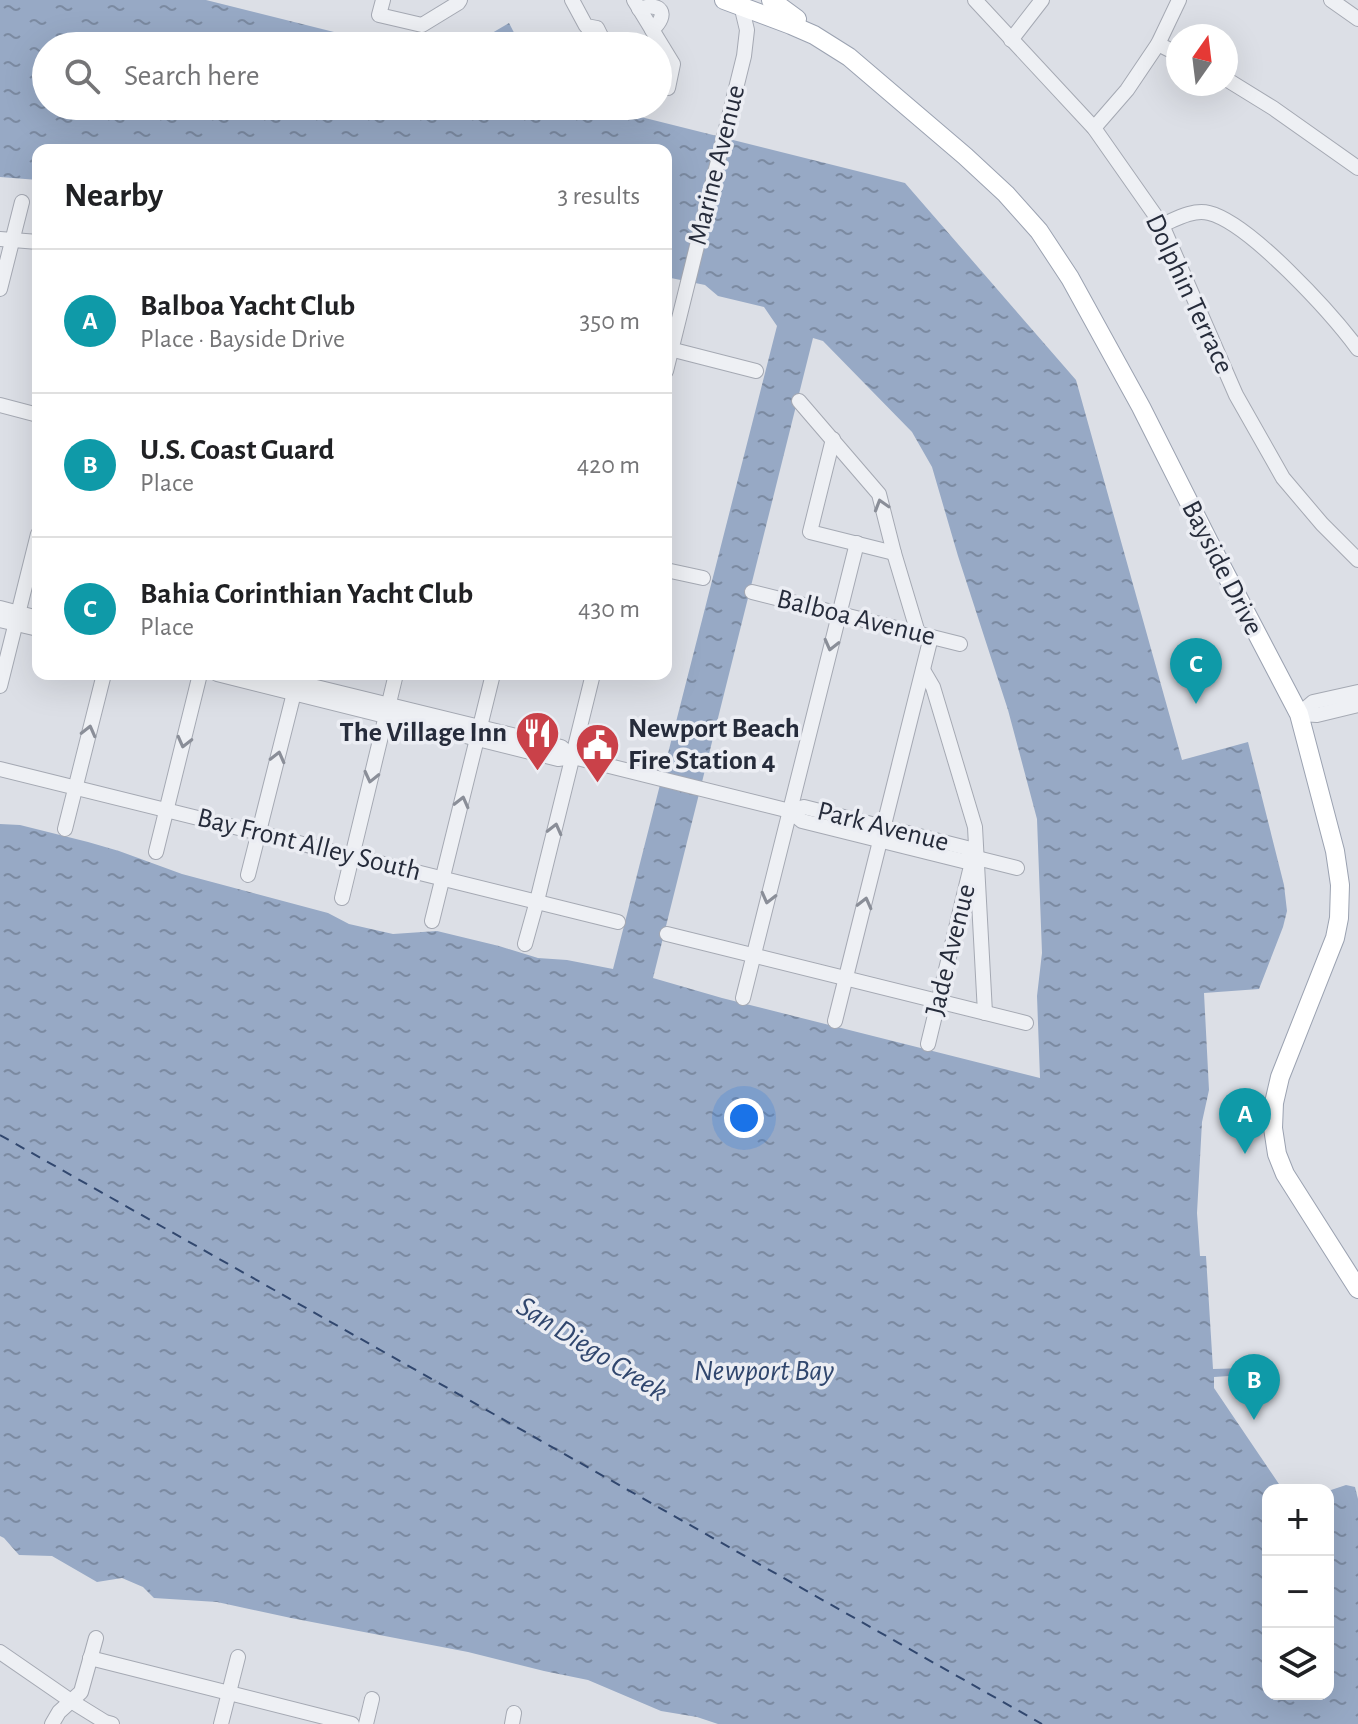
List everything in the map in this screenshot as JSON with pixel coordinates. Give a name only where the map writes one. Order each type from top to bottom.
[{"type":"main road","points":[[771,0],[814,35]]},
{"type":"main road","name":"Bayside Drive","points":[[735,2],[814,35],[849,57],[965,156],[1006,194],[1039,231],[1070,278],[1141,407],[1299,714],[1335,851],[1340,885],[1339,918],[1328,959],[1280,1077],[1274,1103],[1273,1128],[1277,1154],[1285,1174],[1358,1289]]},
{"type":"street","points":[[383,0],[379,15],[422,25],[460,0]]},
{"type":"street","points":[[572,0],[586,26],[597,28],[599,32]]},
{"type":"street","name":"Dolphin Terrace","points":[[975,0],[1094,128],[1162,225],[1236,395],[1283,478],[1358,560]]},
{"type":"street","points":[[1011,40],[1042,0]]},
{"type":"street","points":[[1094,128],[1127,90],[1158,44],[1179,0]]},
{"type":"street","points":[[1331,0],[1358,19]]},
{"type":"street","name":"Marine Avenue","points":[[672,339],[746,41],[747,30],[735,2]]},
{"type":"street","points":[[636,4],[653,32]]},
{"type":"street","points":[[1158,44],[1166,48]]},
{"type":"street","points":[[1238,86],[1358,168]]},
{"type":"street","points":[[0,289],[6,240],[22,202]]},
{"type":"street","points":[[1162,225],[1201,212],[1235,225],[1311,294],[1358,349]]},
{"type":"street","points":[[6,240],[32,242]]},
{"type":"street","points":[[672,350],[756,371]]},
{"type":"street","points":[[799,401],[879,494],[894,553],[924,635],[923,670],[835,1021]]},
{"type":"street","points":[[0,405],[32,413]]},
{"type":"street","points":[[833,439],[810,532],[894,553]]},
{"type":"street","points":[[743,998],[857,543]]},
{"type":"street","points":[[0,686],[32,558]]},
{"type":"street","points":[[672,571],[703,578]]},
{"type":"street","name":"Balboa Avenue","points":[[752,592],[960,644]]},
{"type":"street","points":[[0,608],[32,626]]},
{"type":"street","points":[[0,620],[32,618]]},
{"type":"street","points":[[923,670],[933,687],[975,827],[985,1013]]},
{"type":"street","points":[[65,829],[102,680]]},
{"type":"street","points":[[156,852],[199,680]]},
{"type":"street","name":"Park Avenue","points":[[270,680],[296,683],[387,710],[479,732],[561,747],[573,757],[790,811],[804,807],[883,834],[967,848],[975,857],[1017,868]]},
{"type":"street","points":[[342,898],[394,680]]},
{"type":"street","points":[[432,921],[492,680]]},
{"type":"street","points":[[525,944],[592,680]]},
{"type":"street","points":[[248,875],[296,683]]},
{"type":"street","points":[[1299,714],[1313,702],[1358,692]]},
{"type":"street","points":[[1299,714],[1317,715],[1358,705]]},
{"type":"street","name":"Bay Front Alley South","points":[[0,769],[618,922]]},
{"type":"street","name":"Jade Avenue","points":[[928,1044],[975,857]]},
{"type":"street","points":[[667,934],[1026,1023]]},
{"type":"street","points":[[52,1724],[59,1712],[81,1692],[96,1638]]},
{"type":"street","points":[[0,1652],[108,1723]]},
{"type":"street","points":[[221,1724],[238,1657]]},
{"type":"street","points":[[90,1658],[352,1724]]},
{"type":"street","points":[[366,1724],[372,1699]]},
{"type":"water","name":"Newport Bay","points":[[0,0],[206,0],[334,32],[32,32],[32,120],[653,120],[905,183],[1076,380],[1182,760],[1248,742],[1284,885],[1287,911],[1259,989],[1204,993],[1209,1090],[1202,1122],[1197,1213],[1200,1256],[1206,1256],[1213,1369],[1244,1368],[1244,1375],[1214,1377],[1214,1388],[1279,1484],[1262,1484],[1262,1700],[1334,1700],[1334,1489],[1346,1485],[1355,1487],[1358,1499],[1358,1724],[718,1724],[661,1711],[588,1680],[468,1652],[217,1602],[154,1598],[143,1587],[122,1578],[97,1582],[52,1556],[19,1555],[0,1536],[0,824],[20,825],[88,842],[182,874],[328,913],[349,924],[393,934],[437,931],[538,958],[613,969],[777,326],[764,307],[718,296],[705,285],[672,278],[672,144],[32,144],[32,180],[0,177]],"holes":[[[813,338],[823,341],[912,432],[932,467],[1008,710],[1037,819],[1042,953],[1037,996],[1040,1078],[653,978]]]},
{"type":"water","points":[[509,23],[514,32],[494,32]]},
{"type":"ferry route","points":[[0,1135],[1042,1724]]},
{"type":"place","name":"Bahia Corinthian Yacht Club","points":[[1196,704]]},
{"type":"place","name":"The Village Inn","points":[[538,772]]},
{"type":"place","name":"Newport Beach Fire Station 4","points":[[597,784]]},
{"type":"place","name":"Balboa Yacht Club","points":[[1245,1154]]},
{"type":"place","name":"U.S. Coast Guard","points":[[1254,1420]]},
{"type":"water label","name":"San Diego Creek","points":[[592,1349]]}]
